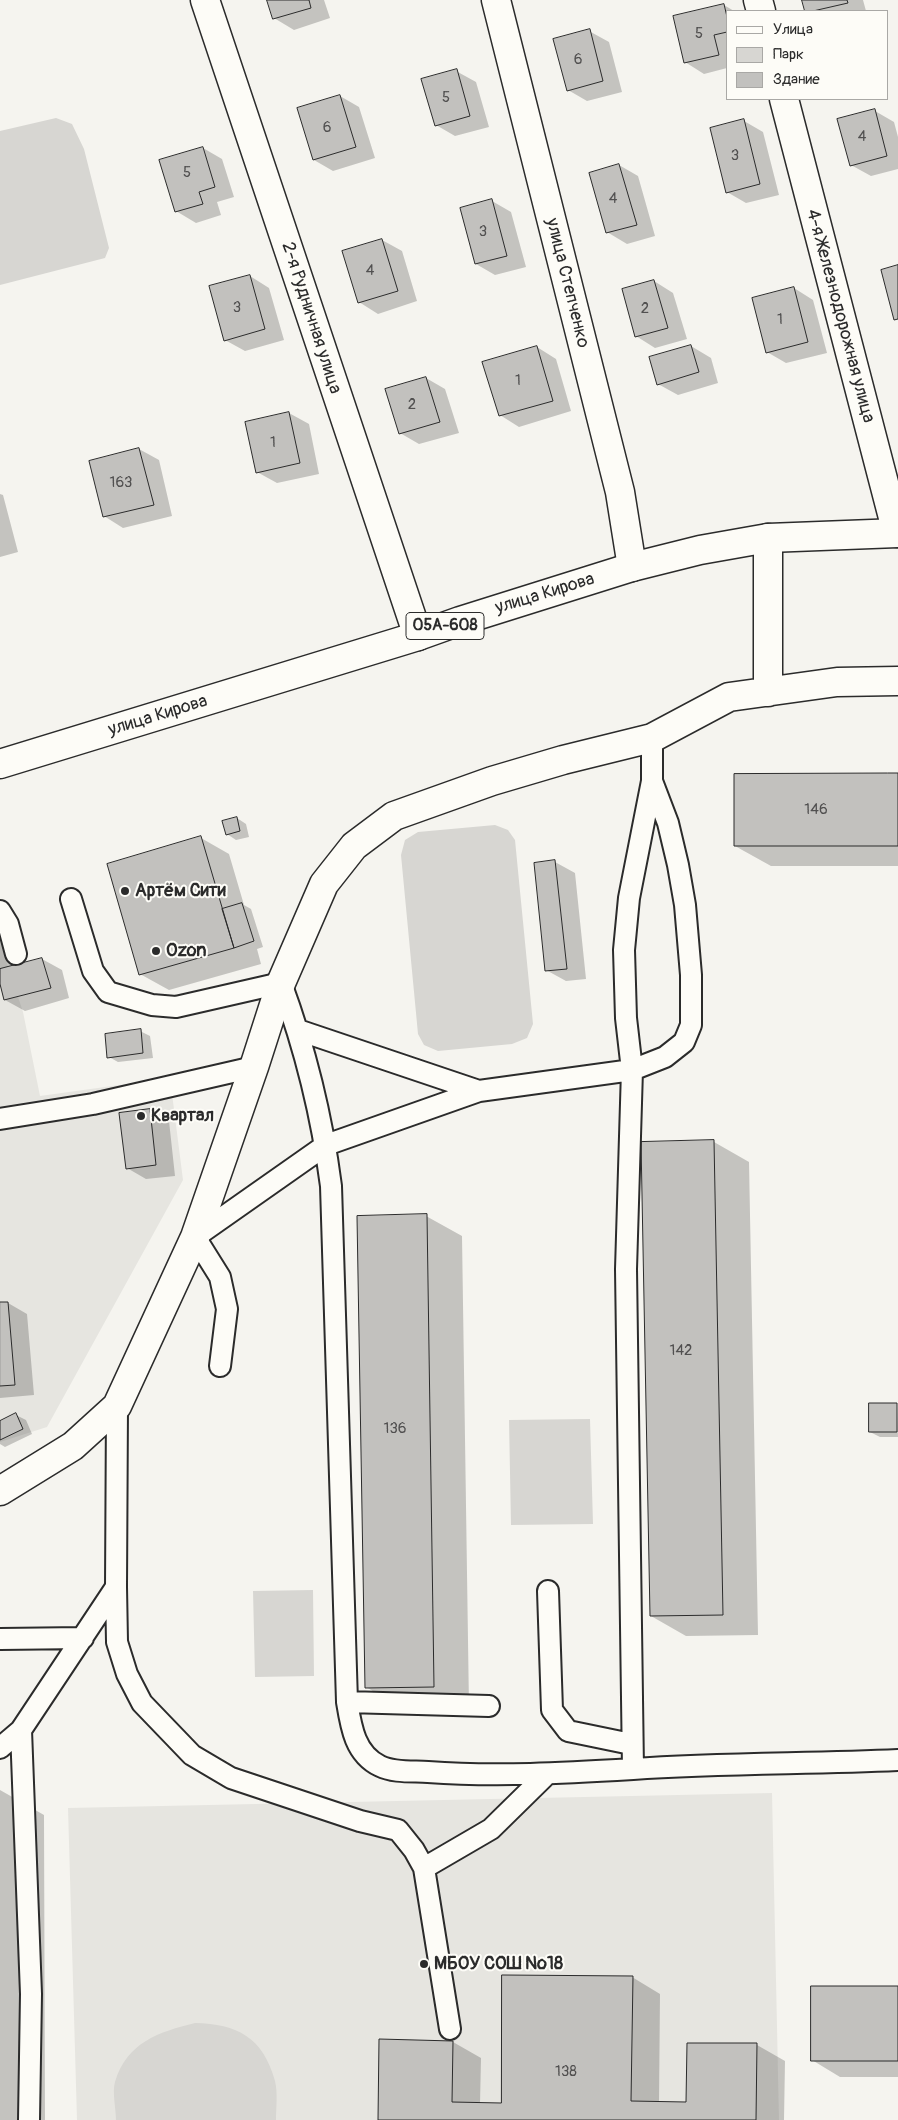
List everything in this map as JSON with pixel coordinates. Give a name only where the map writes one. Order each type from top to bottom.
[{"type":"street","name":"2-я Рудничная улица","points":[[205,0],[418,636]]},
{"type":"street","name":"улица Степченко","points":[[496,0],[620,492],[632,567]]},
{"type":"street","name":"4-я Железнодорожная улица","points":[[784,100],[897,533]]},
{"type":"street","name":"улица Кирова","points":[[0,764],[418,636],[632,567],[700,550],[768,538],[897,533]]},
{"type":"street","points":[[768,538],[768,692]]},
{"type":"street","points":[[0,1491],[73,1446],[117,1406],[195,1237],[281,983],[324,884],[354,846],[394,816],[501,778],[563,760],[652,738],[729,697],[837,682],[898,681]]},
{"type":"lane","points":[[632,1769],[626,1269],[632,1070],[626,1018],[624,950],[629,898],[652,781],[652,738]]},
{"type":"lane","points":[[220,1366],[227,1309],[220,1277],[195,1237],[326,1146],[479,1091],[632,1070],[664,1056],[684,1042],[691,1025],[691,975],[685,905],[668,823],[652,781]]},
{"type":"lane","points":[[71,899],[93,972],[108,992],[152,1005],[176,1007],[281,983],[298,1030],[326,1146],[331,1186],[347,1702],[354,1736],[363,1754],[378,1765],[389,1770],[462,1775],[547,1774],[632,1769],[898,1760]]},
{"type":"lane","points":[[0,911],[8,924],[16,954]]},
{"type":"lane","points":[[298,1030],[479,1091]]},
{"type":"lane","points":[[0,1118],[93,1104],[254,1067]]},
{"type":"lane","points":[[117,1406],[117,1642],[127,1674],[142,1702],[192,1755],[231,1778],[351,1818],[398,1830],[414,1850],[424,1868],[450,2029]]},
{"type":"lane","points":[[0,1748],[21,1730],[116,1587]]},
{"type":"lane","points":[[548,1591],[552,1710],[568,1731],[631,1744]]},
{"type":"lane","points":[[0,1639],[83,1638]]},
{"type":"lane","points":[[347,1702],[489,1706]]},
{"type":"lane","points":[[21,1730],[31,1994],[29,2120]]},
{"type":"lane","points":[[424,1868],[491,1829],[547,1774]]},
{"type":"shaded area","points":[[0,942],[23,1012],[40,1096],[170,1078],[183,1180],[47,1427],[0,1442]]},
{"type":"shaded area","name":"МБОУ СОШ №18","points":[[772,1793],[779,2120],[77,2120],[68,1808]]},
{"type":"green space","points":[[56,118],[72,124],[84,149],[109,248],[105,258],[0,285],[0,131]]},
{"type":"green space","points":[[495,825],[508,830],[515,840],[533,1024],[527,1038],[512,1044],[438,1051],[424,1045],[418,1034],[401,855],[405,840],[418,832]]},
{"type":"green space","points":[[590,1419],[593,1524],[511,1525],[509,1420]]},
{"type":"green space","points":[[313,1590],[314,1676],[255,1677],[253,1591]]},
{"type":"green space","points":[[195,2023],[224,2026],[236,2030],[255,2044],[270,2066],[275,2081],[277,2095],[276,2120],[116,2120],[114,2086],[120,2068],[128,2057],[136,2048],[157,2035]]},
{"type":"building","points":[[267,0],[309,0],[311,8],[273,19]]},
{"type":"building","points":[[802,0],[847,0],[848,3],[817,10],[805,10]]},
{"type":"building","points":[[724,4],[726,32],[714,35],[719,55],[684,63],[673,16]]},
{"type":"building","points":[[590,29],[603,81],[567,91],[553,39]]},
{"type":"building","points":[[457,69],[470,116],[435,126],[421,79]]},
{"type":"building","points":[[340,95],[356,147],[313,160],[297,108]]},
{"type":"building","points":[[875,109],[887,156],[850,166],[837,119]]},
{"type":"building","points":[[744,119],[760,184],[726,193],[710,128]]},
{"type":"building","points":[[203,147],[215,187],[199,192],[203,204],[175,212],[159,160]]},
{"type":"building","points":[[619,164],[637,225],[606,233],[589,173]]},
{"type":"building","points":[[492,199],[507,256],[475,264],[460,208]]},
{"type":"building","points":[[382,239],[398,291],[358,303],[342,251]]},
{"type":"building","points":[[898,265],[898,319],[894,320],[881,270]]},
{"type":"building","points":[[250,275],[265,329],[224,341],[209,286]]},
{"type":"building","points":[[654,280],[668,328],[635,337],[622,289]]},
{"type":"building","points":[[794,287],[808,342],[766,353],[752,298]]},
{"type":"building","points":[[691,345],[699,372],[657,385],[649,357]]},
{"type":"building","points":[[537,346],[553,401],[499,416],[482,362]]},
{"type":"building","points":[[426,377],[440,422],[399,434],[385,389]]},
{"type":"building","points":[[289,412],[300,463],[256,473],[245,422]]},
{"type":"building","points":[[139,448],[154,505],[103,517],[89,461]]},
{"type":"building","points":[[898,773],[898,846],[734,846],[734,774]]},
{"type":"building","points":[[237,817],[240,831],[226,835],[222,821]]},
{"type":"building","points":[[201,836],[234,948],[139,975],[107,864]]},
{"type":"building","points":[[555,860],[567,969],[545,971],[534,863]]},
{"type":"building","points":[[242,903],[254,941],[234,948],[222,909]]},
{"type":"building","points":[[42,958],[51,988],[4,1000],[0,984],[0,969]]},
{"type":"building","points":[[141,1029],[143,1053],[107,1058],[105,1034]]},
{"type":"building","points":[[150,1109],[156,1165],[126,1169],[119,1113]]},
{"type":"building","points":[[714,1140],[723,1615],[650,1616],[641,1142]]},
{"type":"building","points":[[427,1214],[434,1687],[365,1688],[357,1216]]},
{"type":"building","points":[[0,1302],[8,1302],[15,1385],[0,1386]]},
{"type":"building","points":[[869,1403],[897,1403],[897,1432],[869,1432]]},
{"type":"building","points":[[16,1413],[23,1429],[0,1440],[0,1421]]},
{"type":"building","points":[[502,1975],[633,1976],[631,2101],[686,2102],[687,2043],[757,2043],[756,2120],[378,2120],[379,2039],[453,2041],[452,2102],[501,2103]]},
{"type":"building","points":[[811,1986],[898,1986],[898,2061],[811,2061]]},
{"type":"place","name":"Артём Сити","points":[[125,891]]},
{"type":"place","name":"Ozon","points":[[156,951]]},
{"type":"place","name":"Квартал","points":[[141,1116]]},
{"type":"place","name":"МБОУ СОШ №18","points":[[424,1964]]}]
